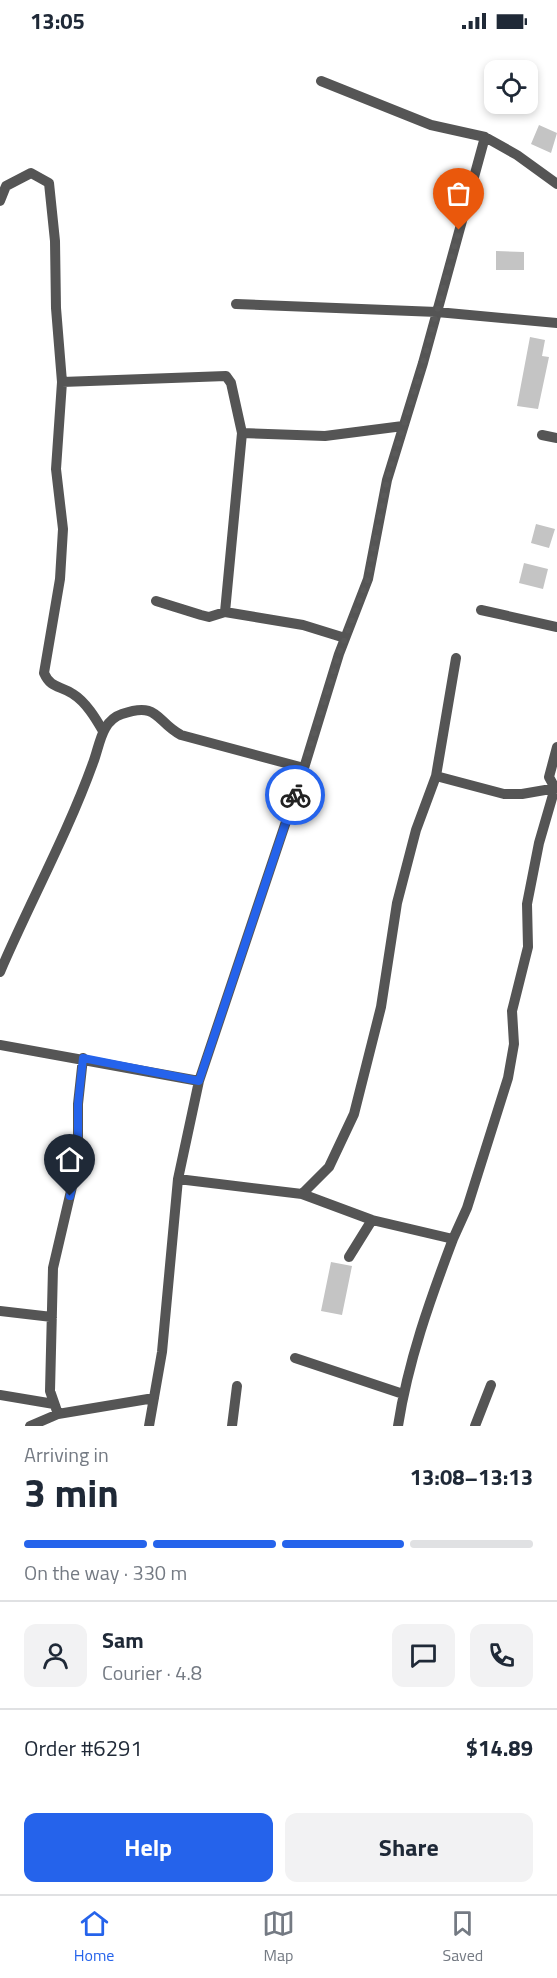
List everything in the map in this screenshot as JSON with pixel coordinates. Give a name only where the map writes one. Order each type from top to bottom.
[{"type":"street","points":[[321,81],[431,125],[485,137],[517,155],[557,184]]},
{"type":"street","points":[[149,1426],[162,1352],[178,1179],[199,1081],[345,638],[374,557],[387,480],[437,312],[485,137]]},
{"type":"street","points":[[0,201],[6,186],[31,173],[49,183],[55,240],[56,308],[62,382],[56,469],[63,517],[62,564],[44,673],[51,686],[76,695],[97,719],[103,731]]},
{"type":"street","points":[[236,304],[437,312],[557,323]]},
{"type":"street","points":[[62,382],[215,374],[226,376],[231,384],[242,433],[225,612]]},
{"type":"street","points":[[242,433],[325,436],[403,426]]},
{"type":"street","points":[[542,435],[557,438]]},
{"type":"street","points":[[156,601],[209,616],[225,612],[303,625],[345,638]]},
{"type":"street","points":[[481,610],[557,627]]},
{"type":"street","points":[[302,1194],[329,1167],[354,1114],[381,1007],[397,903],[416,830],[436,776],[456,658]]},
{"type":"street","points":[[0,972],[75,814],[103,731],[120,714],[152,712],[158,714],[168,727],[181,735],[304,768]]},
{"type":"street","points":[[398,1426],[403,1394],[424,1319],[453,1239],[467,1208],[508,1078],[514,1044],[512,1011],[528,946],[527,904],[540,843],[556,788],[549,777],[557,747]]},
{"type":"street","points":[[436,776],[504,794],[522,794],[556,788]]},
{"type":"street","points":[[0,1045],[83,1058],[199,1081]]},
{"type":"street","points":[[56,1409],[50,1391],[54,1259],[78,1161],[78,1104],[83,1058]]},
{"type":"street","points":[[178,1179],[302,1194],[372,1221],[453,1239]]},
{"type":"street","points":[[349,1257],[372,1221]]},
{"type":"street","points":[[0,1311],[52,1317]]},
{"type":"street","points":[[295,1358],[403,1394]]},
{"type":"street","points":[[475,1426],[491,1385]]},
{"type":"street","points":[[232,1426],[237,1386]]},
{"type":"street","points":[[0,1395],[56,1409],[154,1398]]},
{"type":"street","points":[[30,1426],[56,1409]]},
{"type":"building","points":[[539,125],[557,133],[551,153],[531,144]]},
{"type":"building","points":[[496,251],[524,252],[524,270],[496,270]]},
{"type":"building","points":[[530,337],[545,340],[542,356],[549,357],[538,409],[517,406]]},
{"type":"building","points":[[536,524],[555,529],[549,548],[531,543]]},
{"type":"building","points":[[524,563],[548,569],[543,589],[519,583]]},
{"type":"building","points":[[331,1262],[352,1266],[342,1315],[321,1311]]},
{"type":"way so far","points":[[295,795],[339,654],[368,579],[387,480],[423,363],[459,230]]},
{"type":"route","points":[[70,1196],[78,1161],[78,1104],[83,1058],[199,1081],[295,795]]}]
